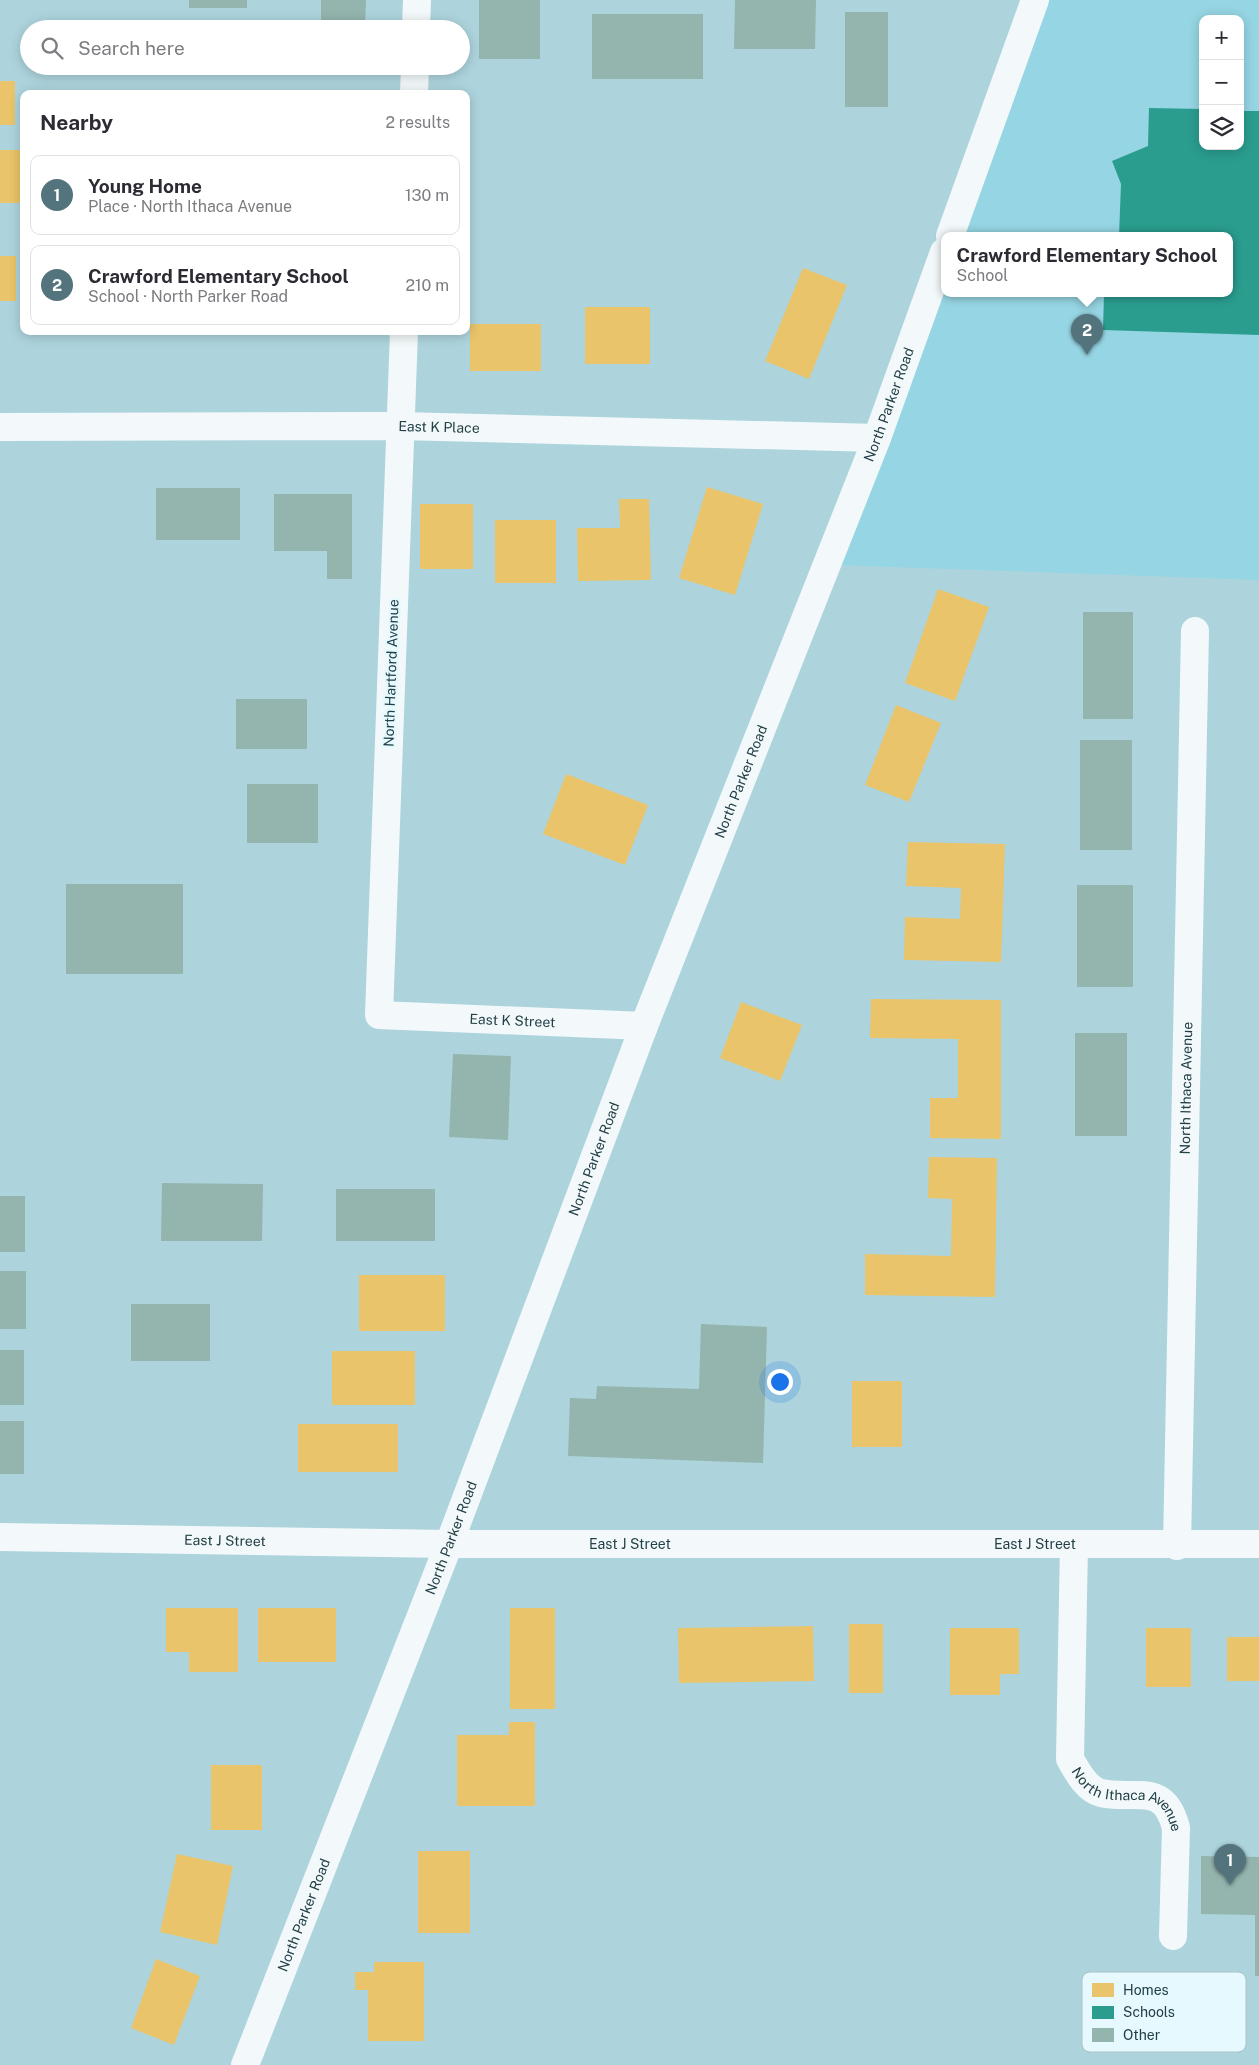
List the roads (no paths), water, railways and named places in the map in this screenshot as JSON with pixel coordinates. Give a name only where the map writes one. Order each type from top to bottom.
[{"type":"street","points":[[416,20],[417,0]]},
{"type":"street","points":[[951,232],[1035,0]]},
{"type":"street","points":[[414,90],[415,75]]},
{"type":"street","name":"North Parker Road","points":[[245,2065],[449,1544],[644,1026],[877,438],[941,260]]},
{"type":"street","name":"North Hartford Avenue","points":[[380,1015],[404,335]]},
{"type":"street","name":"East K Place","points":[[0,427],[400,426],[877,438]]},
{"type":"street","name":"North Ithaca Avenue","points":[[1177,1546],[1195,631]]},
{"type":"street","name":"East K Street","points":[[380,1015],[644,1026]]},
{"type":"street","name":"East J Street","points":[[0,1537],[449,1544],[1074,1544],[1177,1546],[1259,1544]]},
{"type":"street","name":"North Ithaca Avenue","points":[[1074,1544],[1070,1759],[1082,1780],[1100,1792],[1154,1796],[1172,1810],[1176,1828],[1173,1936]]},
{"type":"place","name":"Crawford Elementary School","points":[[1087,355]]},
{"type":"place","name":"Young Home","points":[[1230,1885]]}]
